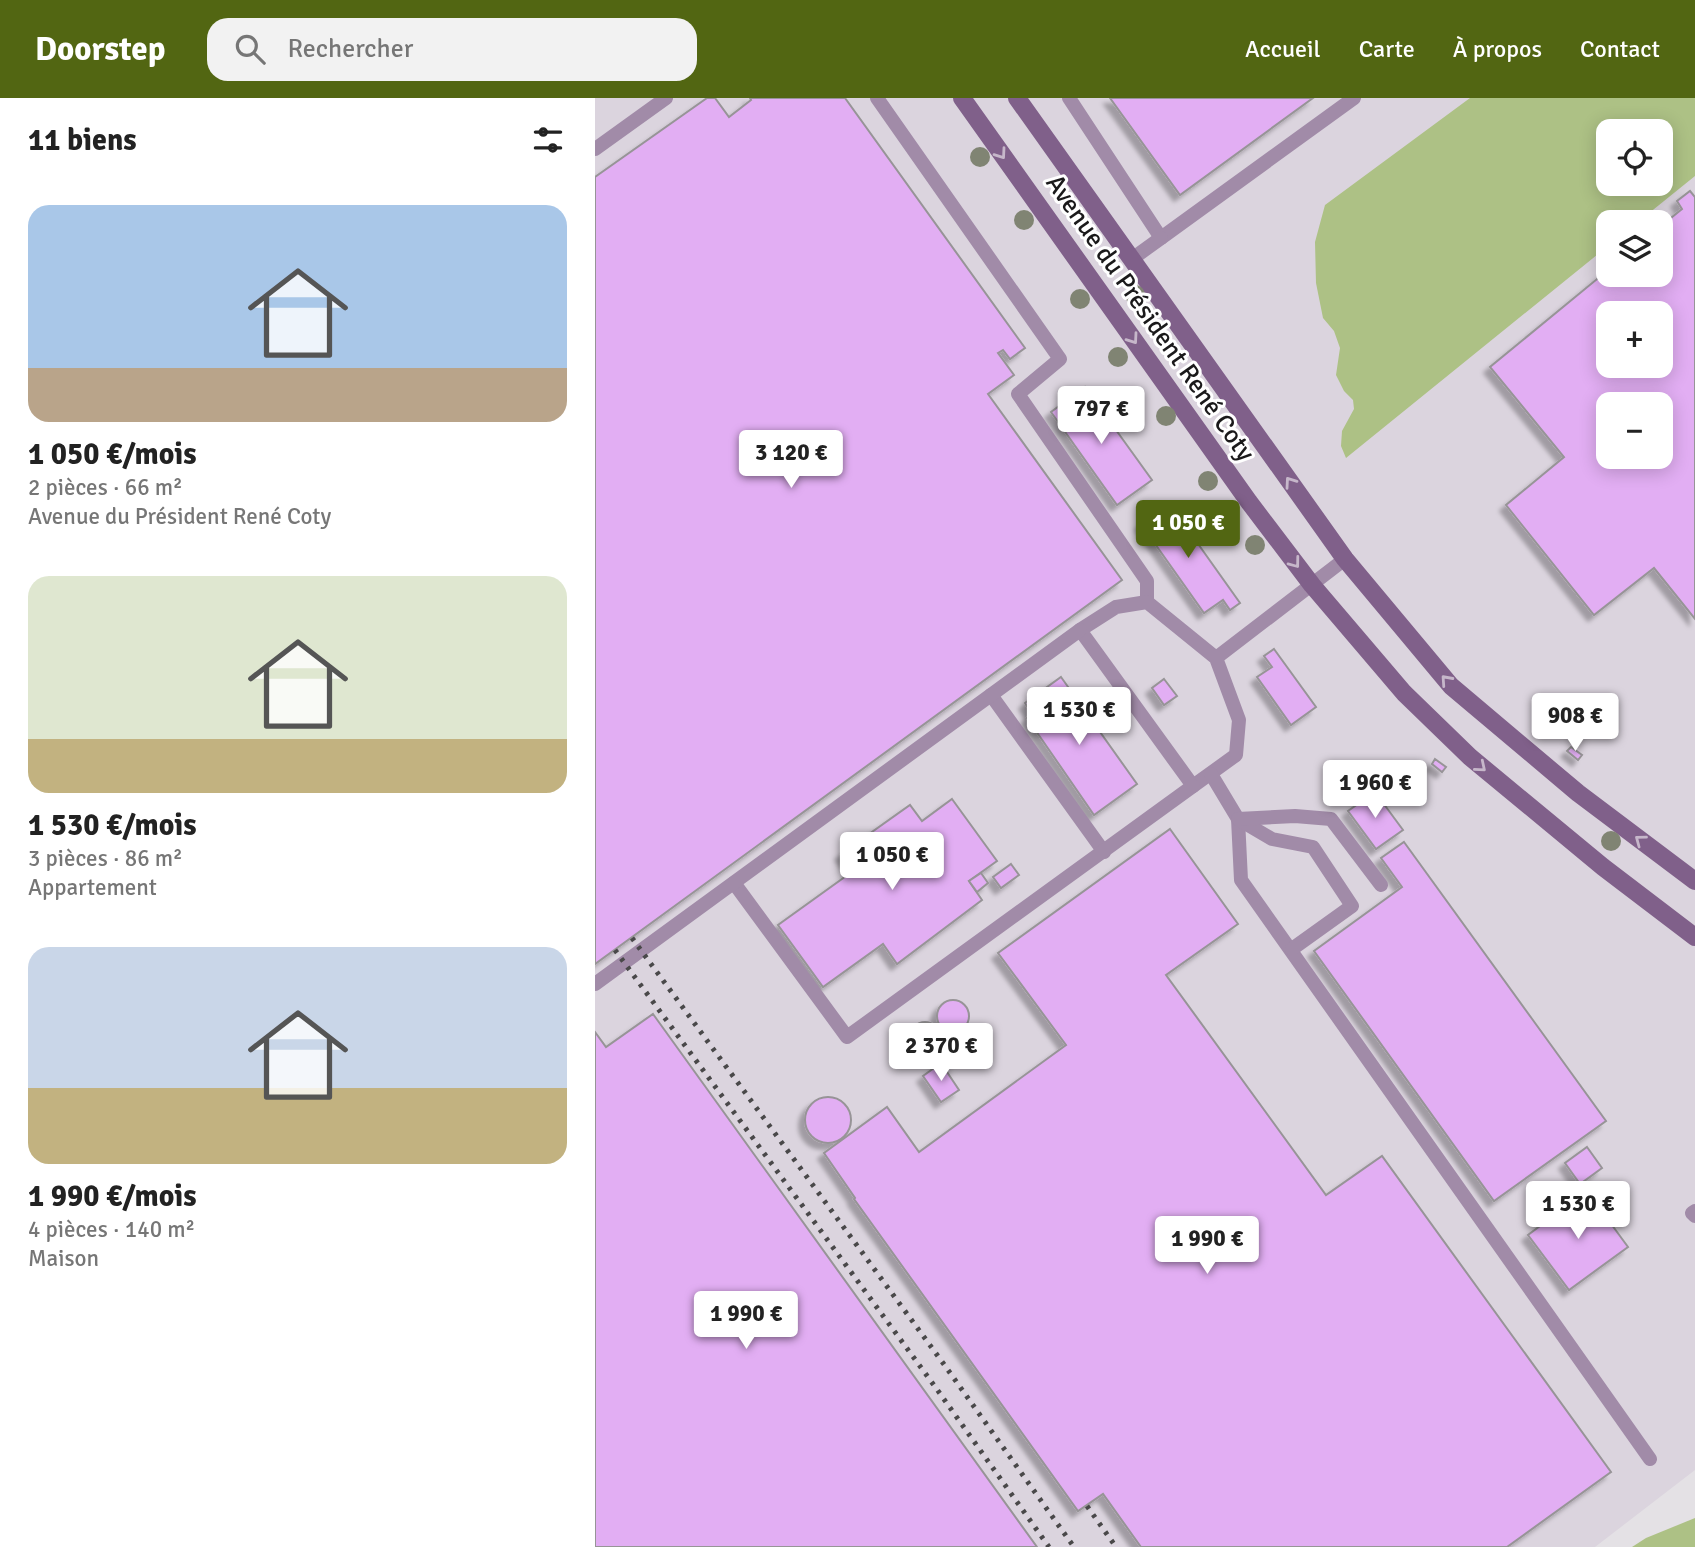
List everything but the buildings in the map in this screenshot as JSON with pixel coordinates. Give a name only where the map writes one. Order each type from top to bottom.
[{"type":"main road","name":"Avenue du Président René Coty","points":[[962,98],[1249,502],[1312,585],[1404,693],[1470,757],[1603,867],[1695,937]]},
{"type":"main road","name":"Avenue du Président René Coty","points":[[1017,98],[1345,559],[1451,686],[1578,793],[1695,881]]},
{"type":"lane","points":[[595,149],[666,98]]},
{"type":"lane","points":[[877,98],[1060,359],[1018,394],[1147,581],[1147,602]]},
{"type":"lane","points":[[1069,98],[1161,237]]},
{"type":"lane","points":[[1132,259],[1354,98]]},
{"type":"lane","points":[[1216,658],[1345,559]]},
{"type":"lane","points":[[595,984],[1080,630],[1116,607],[1147,602],[1216,658],[1239,720],[1236,755],[847,1037],[734,883]]},
{"type":"lane","points":[[1080,630],[1193,786]]},
{"type":"lane","points":[[991,695],[1104,852]]},
{"type":"lane","points":[[1211,774],[1238,818],[1272,839],[1313,847],[1352,906],[1292,949]]},
{"type":"lane","points":[[1238,818],[1295,816],[1331,819],[1381,885]]},
{"type":"lane","points":[[1238,818],[1241,880],[1650,1459]]},
{"type":"shaded area","points":[[595,98],[1695,98],[1695,1470],[1595,1547],[595,1547]]},
{"type":"green space","points":[[1470,98],[1695,98],[1695,176],[1673,194],[1673,119],[1596,119],[1596,196],[1670,196],[1653,210],[1596,210],[1596,256],[1346,458],[1341,446],[1342,431],[1354,409],[1353,400],[1344,391],[1336,375],[1340,348],[1334,331],[1323,318],[1316,283],[1315,242],[1325,205]]},
{"type":"green space","points":[[1695,1518],[1695,1547],[1632,1547],[1646,1538]]},
{"type":"railway","points":[[632,938],[1074,1547]]},
{"type":"railway","points":[[615,950],[1049,1547]]},
{"type":"railway","points":[[1087,1506],[1116,1547]]}]
